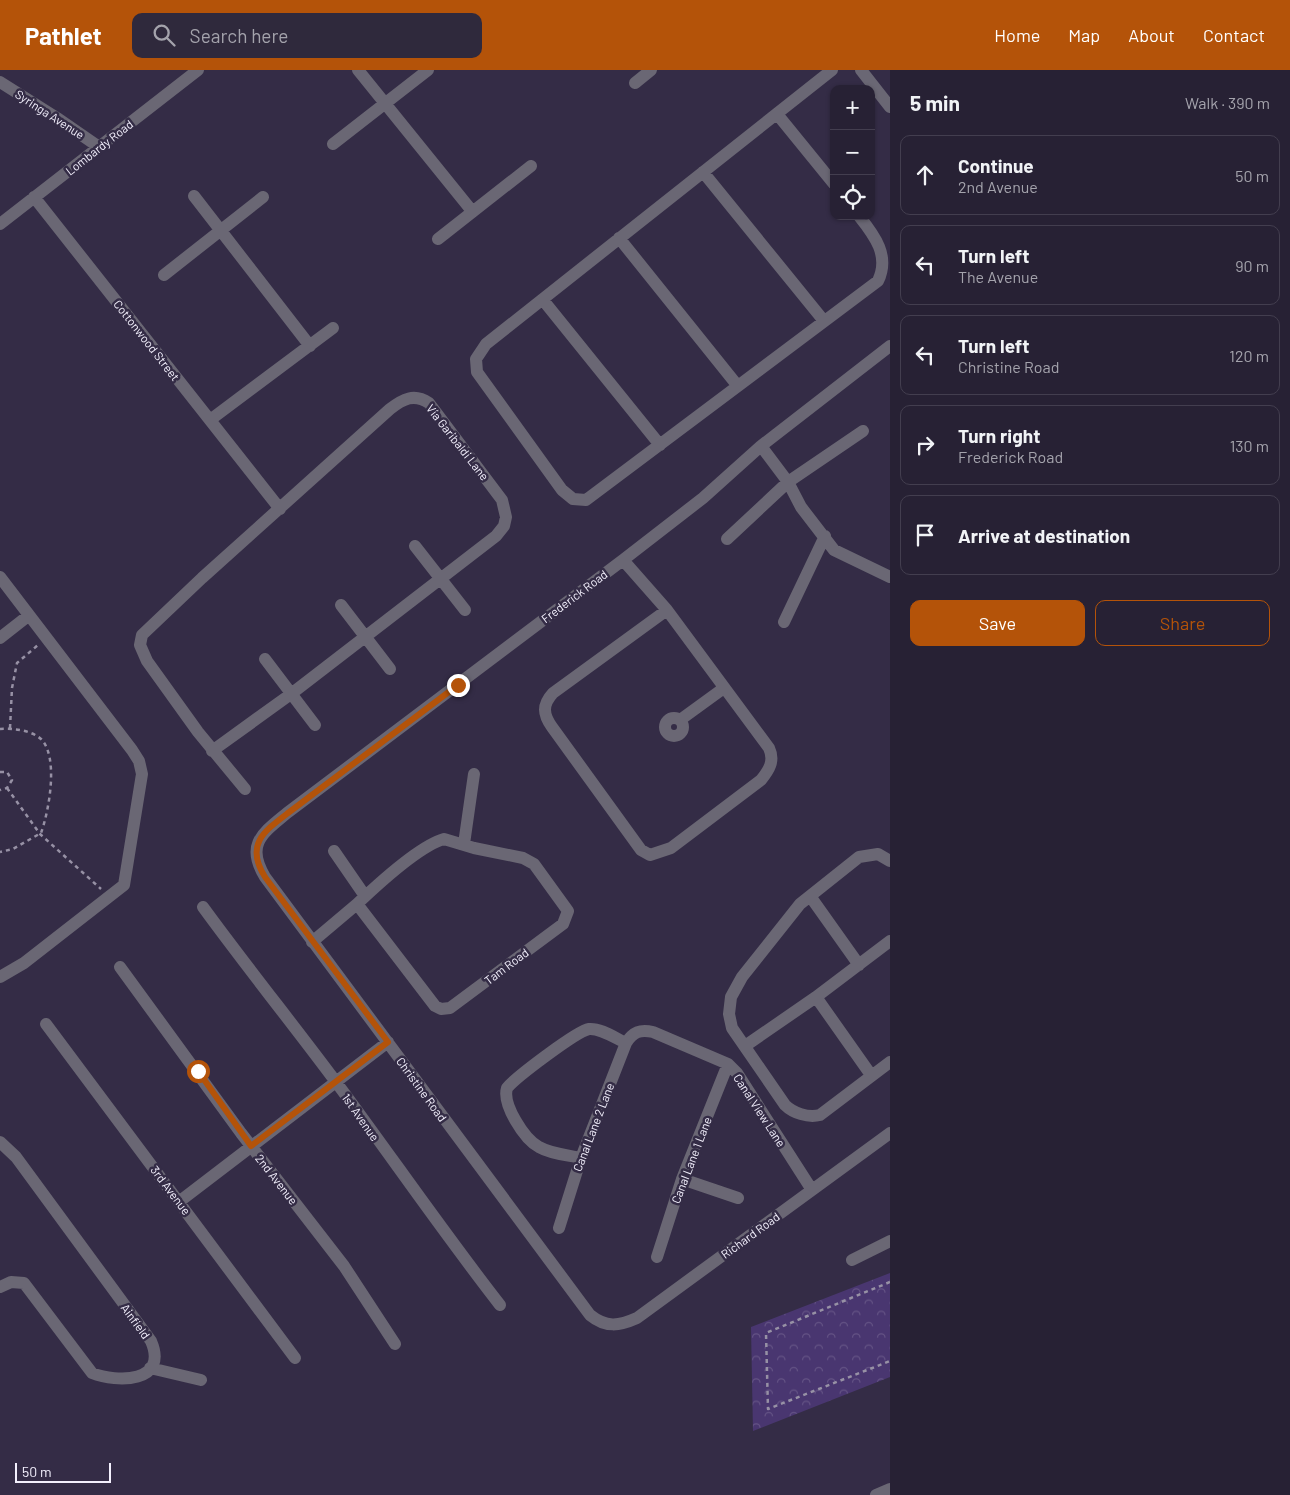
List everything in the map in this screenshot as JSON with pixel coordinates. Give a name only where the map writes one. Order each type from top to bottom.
[{"type":"street","name":"Lombardy Road","points":[[0,224],[198,70]]},
{"type":"street","points":[[358,70],[472,211]]},
{"type":"street","points":[[333,144],[428,70]]},
{"type":"street","points":[[635,83],[651,70]]},
{"type":"street","points":[[832,70],[486,344],[476,359],[475,365],[482,381],[562,490],[573,499],[586,500],[878,281],[886,267],[885,249],[862,220]]},
{"type":"street","points":[[861,70],[890,107]]},
{"type":"street","name":"Syringa Avenue","points":[[0,82],[57,118],[98,147]]},
{"type":"street","points":[[777,114],[830,179]]},
{"type":"street","points":[[438,239],[531,166]]},
{"type":"street","points":[[703,172],[824,321]]},
{"type":"street","points":[[194,196],[310,346]]},
{"type":"street","name":"Cottonwood Street","points":[[34,197],[280,509]]},
{"type":"street","points":[[164,274],[263,197]]},
{"type":"street","points":[[619,238],[737,385]]},
{"type":"street","points":[[543,300],[660,445]]},
{"type":"street","points":[[210,420],[333,328]]},
{"type":"street","name":"Frederick Road","points":[[257,844],[265,832],[288,813],[703,498],[761,446],[890,346]]},
{"type":"street","name":"Via Garibaldi Lane","points":[[212,751],[291,694],[442,579],[501,531],[504,526],[506,512],[498,494],[429,403],[423,399],[406,398],[390,409],[166,611],[146,630],[140,639],[141,651],[146,661],[212,751],[245,789]]},
{"type":"street","points":[[728,539],[788,482],[863,430]]},
{"type":"street","points":[[761,446],[834,550],[890,577]]},
{"type":"street","points":[[784,622],[825,536]]},
{"type":"street","points":[[415,546],[465,610]]},
{"type":"street","points":[[623,560],[667,610],[768,748],[771,766],[761,780],[671,848],[655,855],[646,854],[546,719],[544,708],[553,693],[667,610]]},
{"type":"street","points":[[0,577],[132,750],[142,768],[126,880],[120,890],[12,971],[0,977]]},
{"type":"street","points":[[342,605],[390,669]]},
{"type":"street","points":[[0,638],[28,616]]},
{"type":"street","points":[[264,659],[315,725]]},
{"type":"street","points":[[680,720],[724,688]]},
{"type":"street","points":[[464,844],[474,774]]},
{"type":"street","name":"Tam Road","points":[[312,942],[361,900],[435,842],[444,839],[474,848],[522,858],[534,864],[568,911],[563,924],[450,1008],[441,1009],[435,1006],[361,900],[334,852]]},
{"type":"street","name":"Christine Road","points":[[257,844],[256,853],[259,867],[312,942],[590,1315],[605,1324]]},
{"type":"street","points":[[890,860],[878,854],[859,857],[791,913],[742,977],[731,997],[729,1014],[732,1028],[789,1109],[810,1116],[826,1110],[890,1062]]},
{"type":"street","points":[[810,896],[859,964]]},
{"type":"street","name":"1st Avenue","points":[[203,907],[337,1083],[382,1147],[500,1305]]},
{"type":"street","points":[[745,1046],[816,997],[890,941]]},
{"type":"street","name":"2nd Avenue","points":[[120,967],[251,1146],[344,1266],[395,1344]]},
{"type":"street","points":[[816,997],[872,1075]]},
{"type":"street","name":"3rd Avenue","points":[[46,1024],[180,1201],[295,1358]]},
{"type":"street","points":[[580,1158],[547,1150],[532,1142],[506,1105],[507,1088],[573,1036],[587,1029],[598,1030],[626,1043]]},
{"type":"street","name":"Canal Lane 2 Lane","points":[[559,1228],[580,1158],[626,1043],[636,1032]]},
{"type":"street","name":"Canal View Lane","points":[[636,1032],[653,1032],[728,1064],[737,1073],[812,1190]]},
{"type":"street","points":[[180,1201],[337,1083],[388,1042]]},
{"type":"street","name":"Canal Lane 1 Lane","points":[[657,1257],[682,1179],[728,1064]]},
{"type":"street","name":"Richard Road","points":[[605,1324],[618,1325],[637,1318],[890,1133]]},
{"type":"street","name":"Ainfield","points":[[0,1142],[16,1157],[151,1341],[154,1356],[150,1368]]},
{"type":"street","points":[[682,1179],[738,1198]]},
{"type":"street","points":[[852,1260],[890,1241]]},
{"type":"street","points":[[0,1287],[11,1282],[24,1283],[92,1373],[133,1379],[141,1378],[150,1368],[202,1380]]},
{"type":"street","points":[[876,1495],[890,1489]]},
{"type":"path","points":[[10,728],[12,688],[17,663],[47,638]]},
{"type":"path","points":[[0,729],[10,728],[39,737],[45,744],[52,769],[46,820],[40,834],[14,849],[0,852]]},
{"type":"path","points":[[0,772],[7,772],[11,777],[11,783],[7,788],[0,790]]},
{"type":"path","points":[[7,788],[40,834],[91,878],[110,898]]},
{"type":"path","points":[[890,1282],[766,1333],[768,1408],[890,1361]]},
{"type":"green space","points":[[890,1273],[890,1377],[753,1431],[751,1327]]},
{"type":"route","points":[[198,1071],[251,1146],[337,1083],[388,1042],[265,877],[257,861],[257,844],[260,837],[288,813],[458,685]]}]
